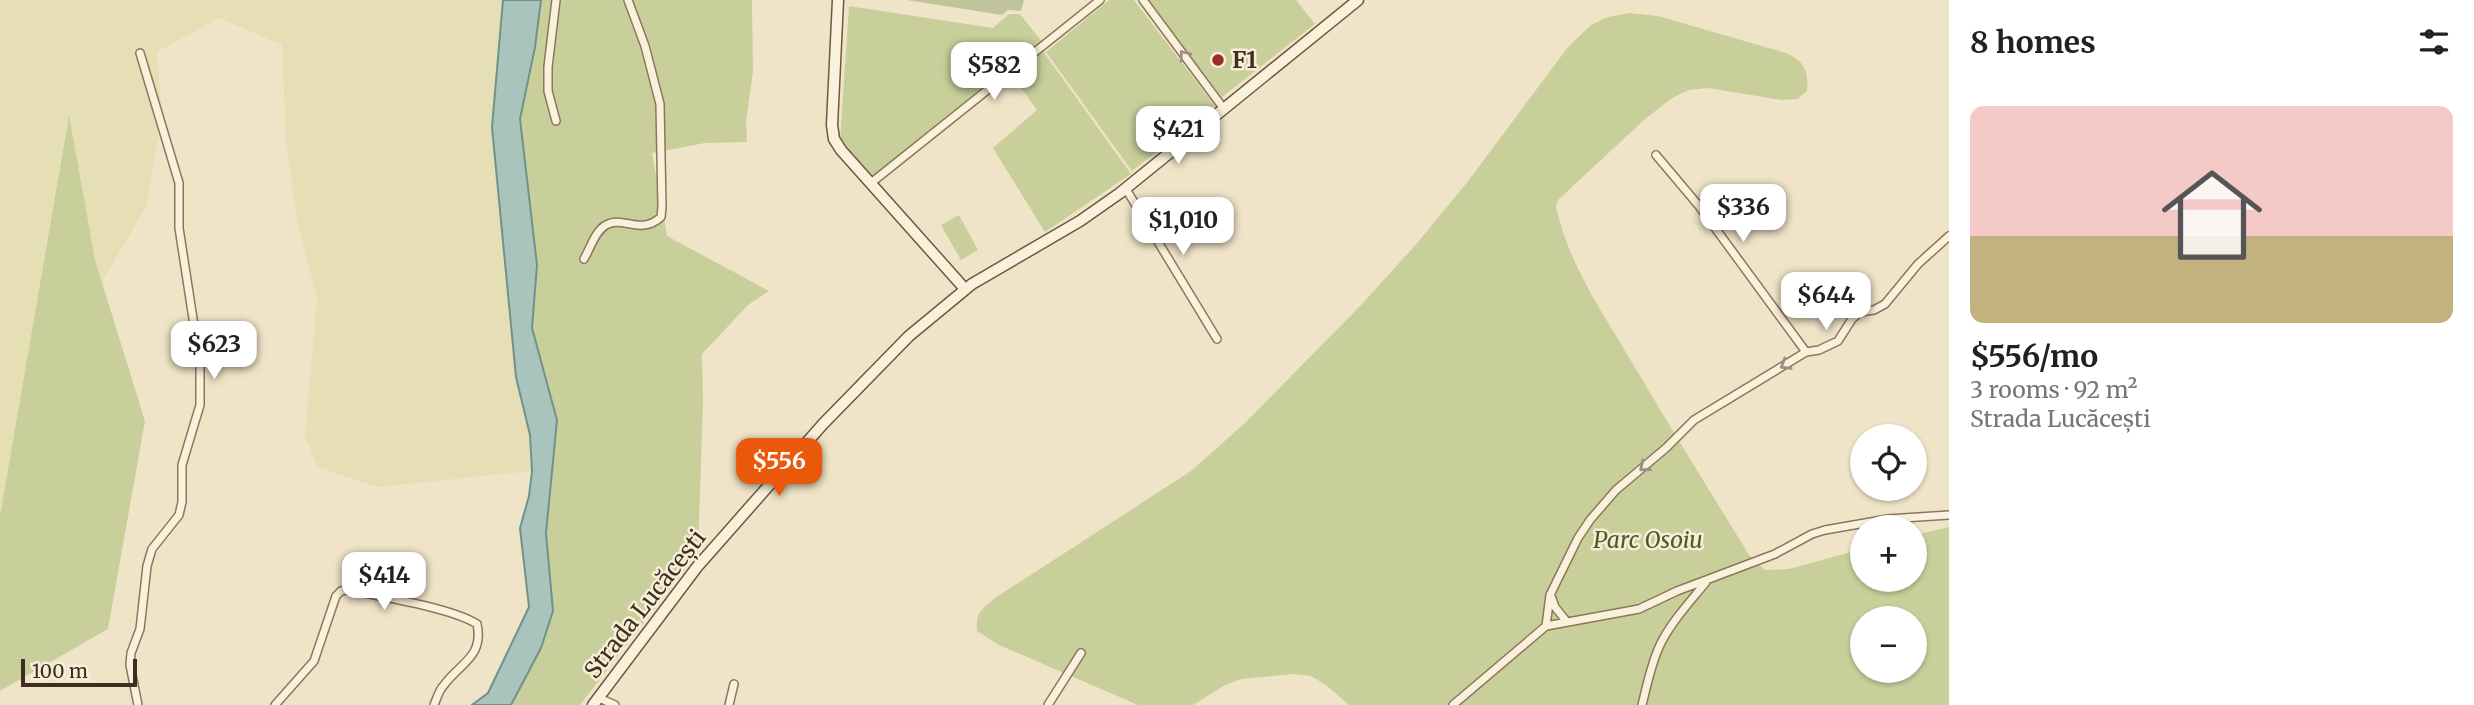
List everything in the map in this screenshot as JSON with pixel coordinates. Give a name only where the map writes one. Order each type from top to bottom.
[{"type":"main road","points":[[838,0],[832,125],[834,139],[965,289]]},
{"type":"main road","name":"Strada Lucăcești","points":[[596,701],[697,567],[823,424],[909,336],[965,289],[1080,221],[1126,189],[1359,0]]},
{"type":"street","points":[[556,0],[548,67],[548,91],[556,121]]},
{"type":"street","points":[[584,259],[598,232],[605,225],[622,223],[643,226],[661,217],[663,207],[660,104],[645,46],[628,0]]},
{"type":"street","points":[[871,183],[1100,0]]},
{"type":"street","points":[[1143,0],[1224,109]]},
{"type":"street","points":[[138,705],[130,665],[131,653],[140,629],[147,566],[152,549],[179,515],[182,502],[182,465],[200,405],[200,364],[179,228],[179,183],[174,159],[163,132],[140,53]]},
{"type":"street","points":[[1656,155],[1704,213],[1806,352]]},
{"type":"street","points":[[1126,189],[1217,339]]},
{"type":"street","points":[[1546,626],[1550,595],[1590,520],[1616,490],[1666,449],[1694,420],[1806,352],[1819,350],[1838,341],[1852,319],[1860,312],[1874,310],[1885,304],[1918,264],[1949,236]]},
{"type":"street","points":[[1453,705],[1546,626],[1639,609],[1775,554],[1825,530],[1863,522],[1949,515]]},
{"type":"street","points":[[1642,705],[1660,645],[1674,621],[1707,581]]},
{"type":"street","points":[[275,705],[314,661],[336,596],[347,590],[451,614],[477,624],[479,641],[474,653],[441,687],[434,705]]},
{"type":"street","points":[[1550,595],[1555,607],[1567,622]]},
{"type":"street","points":[[1048,705],[1081,653]]},
{"type":"street","points":[[729,705],[734,684]]},
{"type":"street","points":[[596,701],[615,705]]},
{"type":"shaded area","points":[[0,0],[503,0],[492,127],[516,377],[530,435],[532,471],[377,487],[318,467],[305,437],[317,297],[297,221],[286,140],[282,45],[219,18],[157,52],[162,114],[147,205],[102,282],[95,260],[68,117],[0,516]]},
{"type":"green space","points":[[541,0],[752,0],[753,72],[746,121],[747,142],[705,143],[652,153],[667,236],[769,291],[748,305],[702,354],[698,552],[580,705],[511,705],[541,648],[553,611],[546,533],[557,420],[532,328],[537,265],[520,119],[535,47]]},
{"type":"green space","points":[[907,0],[1024,0],[1021,11],[1008,10],[1002,15]]},
{"type":"green space","points":[[1109,0],[1134,0],[1215,106],[1132,171],[1046,52]]},
{"type":"green space","points":[[1147,0],[1296,0],[1315,24],[1222,97]]},
{"type":"green space","points":[[849,6],[993,28],[1009,14],[1020,14],[1043,43],[875,180],[840,141]]},
{"type":"green space","name":"Parc Osoiu","points":[[1630,13],[1658,16],[1786,53],[1804,68],[1807,91],[1798,99],[1782,100],[1708,88],[1689,90],[1672,98],[1644,120],[1558,200],[1556,206],[1568,245],[1595,301],[1749,555],[1765,570],[1789,569],[1850,552],[1850,592],[1927,592],[1927,532],[1949,527],[1949,705],[1349,705],[1311,676],[1294,674],[1241,679],[1225,685],[1193,705],[1138,705],[999,645],[977,631],[980,612],[995,598],[1191,471],[1246,422],[1363,303],[1419,241],[1469,180],[1568,47],[1591,25],[1608,17]]},
{"type":"green space","points":[[1040,47],[1131,174],[1045,232],[993,148],[1037,110],[1010,72]]},
{"type":"green space","points":[[69,115],[95,260],[145,421],[108,629],[0,691],[0,516]]},
{"type":"green space","points":[[959,215],[978,250],[961,260],[941,225]]},
{"type":"water","points":[[503,0],[541,0],[535,47],[520,119],[537,265],[532,328],[557,420],[546,533],[553,611],[541,648],[511,705],[472,705],[488,693],[529,607],[520,528],[529,496],[532,471],[530,435],[516,377],[492,127]]},
{"type":"place","name":"F1","points":[[1218,60]]}]
